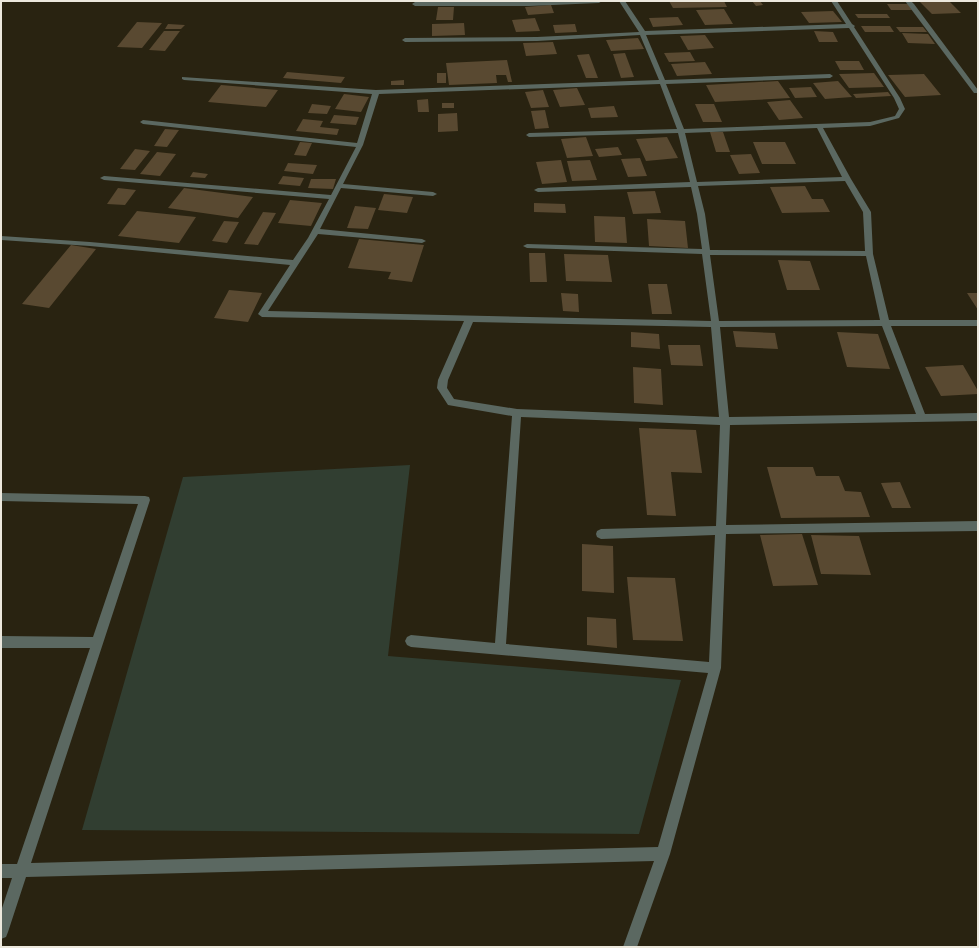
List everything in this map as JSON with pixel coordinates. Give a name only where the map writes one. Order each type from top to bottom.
[{"type":"street","points":[[415,4],[529,4],[598,1]]},
{"type":"street","points":[[622,1],[642,33],[663,82],[681,131],[694,184],[701,214],[706,252],[715,324],[724,421],[715,668],[663,854],[630,947]]},
{"type":"street","points":[[529,134],[681,131],[870,124],[897,117],[902,109],[852,26],[834,1]]},
{"type":"street","points":[[908,1],[912,4],[976,92]]},
{"type":"street","points":[[405,40],[537,39],[642,33],[852,26]]},
{"type":"street","points":[[184,78],[376,92],[830,76]]},
{"type":"street","points":[[376,92],[360,145],[339,186],[296,263],[262,314],[715,324],[978,323]]},
{"type":"street","points":[[143,122],[360,145]]},
{"type":"street","points":[[819,126],[847,179],[867,212],[869,254],[884,323],[922,418]]},
{"type":"street","points":[[104,178],[333,197]]},
{"type":"street","points":[[538,190],[847,179]]},
{"type":"street","points":[[339,186],[432,194]]},
{"type":"street","points":[[315,231],[422,241]]},
{"type":"street","points":[[1,238],[90,244],[296,263]]},
{"type":"street","points":[[527,246],[706,252],[869,254]]},
{"type":"street","points":[[470,318],[443,380],[442,388],[451,402],[517,413],[724,421],[978,417]]},
{"type":"street","points":[[500,649],[517,413]]},
{"type":"street","points":[[1,497],[145,500],[1,932]]},
{"type":"street","points":[[601,534],[720,530],[978,526]]},
{"type":"street","points":[[411,641],[715,668]]},
{"type":"street","points":[[1,642],[97,643]]},
{"type":"street","points":[[1,871],[663,854]]},
{"type":"green space","points":[[410,465],[388,656],[681,680],[639,834],[82,830],[183,477]]},
{"type":"building","points":[[669,1],[724,1],[727,7],[673,8]]},
{"type":"building","points":[[752,1],[760,1],[763,5],[756,6]]},
{"type":"building","points":[[919,1],[949,1],[961,13],[932,14]]},
{"type":"building","points":[[887,4],[908,4],[912,10],[891,10]]},
{"type":"building","points":[[551,5],[554,13],[528,15],[525,7]]},
{"type":"building","points":[[438,7],[454,7],[453,20],[436,20]]},
{"type":"building","points":[[724,9],[733,24],[705,25],[696,10]]},
{"type":"building","points":[[833,11],[842,22],[809,23],[801,12]]},
{"type":"building","points":[[855,14],[887,14],[890,18],[858,18]]},
{"type":"building","points":[[678,17],[683,25],[653,27],[649,18]]},
{"type":"building","points":[[535,18],[540,31],[516,32],[512,20]]},
{"type":"building","points":[[137,22],[162,23],[142,48],[117,47]]},
{"type":"building","points":[[464,23],[465,35],[432,36],[432,24]]},
{"type":"building","points":[[168,24],[185,25],[181,29],[165,29]]},
{"type":"building","points":[[575,24],[577,32],[555,33],[553,25]]},
{"type":"building","points":[[861,26],[890,26],[894,32],[865,32]]},
{"type":"building","points":[[896,27],[923,27],[927,32],[900,32]]},
{"type":"building","points":[[164,31],[180,31],[165,51],[149,50]]},
{"type":"building","points":[[814,31],[833,32],[838,42],[819,42]]},
{"type":"building","points":[[902,33],[928,34],[935,44],[908,43]]},
{"type":"building","points":[[705,35],[714,48],[688,50],[680,36]]},
{"type":"building","points":[[638,38],[644,49],[611,51],[606,40]]},
{"type":"building","points":[[553,42],[557,54],[526,56],[523,43]]},
{"type":"building","points":[[690,52],[695,61],[669,62],[664,53]]},
{"type":"building","points":[[625,53],[634,77],[621,78],[613,54]]},
{"type":"building","points":[[589,54],[598,78],[586,78],[577,55]]},
{"type":"building","points":[[507,60],[512,82],[508,82],[506,75],[496,75],[497,83],[449,85],[446,63]]},
{"type":"building","points":[[835,61],[859,61],[864,70],[840,70]]},
{"type":"building","points":[[705,62],[712,74],[677,76],[671,64]]},
{"type":"building","points":[[287,72],[345,77],[341,83],[283,78]]},
{"type":"building","points":[[437,73],[446,73],[446,83],[437,83]]},
{"type":"building","points":[[874,73],[884,87],[849,88],[839,74]]},
{"type":"building","points":[[924,74],[941,95],[905,97],[888,75]]},
{"type":"building","points":[[404,80],[404,85],[391,85],[391,81]]},
{"type":"building","points":[[778,81],[790,98],[715,102],[706,85]]},
{"type":"building","points":[[838,81],[852,97],[825,99],[813,83]]},
{"type":"building","points":[[221,85],[278,90],[266,107],[208,102]]},
{"type":"building","points":[[811,87],[817,97],[795,98],[789,88]]},
{"type":"building","points":[[577,88],[585,105],[560,107],[553,90]]},
{"type":"building","points":[[543,90],[549,107],[531,108],[525,92]]},
{"type":"building","points":[[888,92],[891,96],[856,98],[853,94]]},
{"type":"building","points":[[344,94],[369,97],[361,112],[335,109]]},
{"type":"building","points":[[428,99],[429,112],[418,112],[417,100]]},
{"type":"building","points":[[790,100],[803,118],[779,120],[767,102]]},
{"type":"building","points":[[442,103],[454,103],[454,108],[442,108]]},
{"type":"building","points":[[312,104],[331,106],[327,114],[308,113]]},
{"type":"building","points":[[695,104],[714,104],[722,122],[703,122]]},
{"type":"building","points":[[614,106],[618,117],[591,118],[588,108]]},
{"type":"building","points":[[545,110],[549,128],[535,129],[531,111]]},
{"type":"building","points":[[457,113],[458,131],[438,132],[438,114]]},
{"type":"building","points":[[334,115],[359,117],[356,125],[330,123]]},
{"type":"building","points":[[303,119],[323,121],[320,127],[339,129],[337,135],[296,131]]},
{"type":"building","points":[[165,129],[179,130],[167,147],[154,146]]},
{"type":"building","points":[[710,132],[723,132],[730,152],[716,152]]},
{"type":"building","points":[[586,137],[593,156],[567,158],[561,139]]},
{"type":"building","points":[[667,137],[678,158],[646,161],[636,139]]},
{"type":"building","points":[[300,142],[312,143],[306,156],[294,155]]},
{"type":"building","points":[[753,142],[785,142],[796,164],[762,164]]},
{"type":"building","points":[[618,147],[622,155],[599,157],[595,149]]},
{"type":"building","points":[[135,149],[150,151],[135,170],[120,169]]},
{"type":"building","points":[[157,152],[176,154],[160,176],[140,174]]},
{"type":"building","points":[[751,154],[760,173],[739,174],[730,155]]},
{"type":"building","points":[[640,158],[647,176],[628,177],[621,159]]},
{"type":"building","points":[[561,160],[567,182],[542,184],[536,162]]},
{"type":"building","points":[[590,160],[597,180],[572,181],[567,161]]},
{"type":"building","points":[[288,163],[317,165],[313,174],[284,171]]},
{"type":"building","points":[[193,172],[208,174],[205,178],[190,177]]},
{"type":"building","points":[[283,176],[304,178],[300,186],[278,184]]},
{"type":"building","points":[[311,179],[336,179],[333,189],[308,188]]},
{"type":"building","points":[[805,186],[812,199],[823,199],[830,212],[782,213],[770,187]]},
{"type":"building","points":[[118,188],[136,190],[125,205],[107,204]]},
{"type":"building","points":[[184,188],[253,197],[238,218],[168,208]]},
{"type":"building","points":[[655,191],[661,213],[633,214],[627,192]]},
{"type":"building","points":[[384,194],[413,197],[407,213],[378,210]]},
{"type":"building","points":[[290,200],[322,203],[311,226],[278,223]]},
{"type":"building","points":[[534,203],[565,204],[566,213],[534,212]]},
{"type":"building","points":[[355,206],[376,208],[368,229],[347,228]]},
{"type":"building","points":[[137,211],[196,217],[179,243],[118,236]]},
{"type":"building","points":[[263,212],[276,213],[258,245],[244,244]]},
{"type":"building","points":[[594,216],[625,217],[627,243],[595,242]]},
{"type":"building","points":[[647,219],[685,221],[688,248],[649,246]]},
{"type":"building","points":[[224,221],[239,222],[227,243],[212,241]]},
{"type":"building","points":[[359,239],[424,245],[412,282],[388,279],[391,272],[348,268]]},
{"type":"building","points":[[71,245],[96,249],[49,308],[22,304]]},
{"type":"building","points":[[529,253],[545,253],[547,282],[530,282]]},
{"type":"building","points":[[564,254],[608,255],[612,282],[566,281]]},
{"type":"building","points":[[778,260],[810,261],[820,290],[787,290]]},
{"type":"building","points":[[648,284],[667,284],[672,314],[652,314]]},
{"type":"building","points":[[229,290],[262,293],[248,322],[214,318]]},
{"type":"building","points":[[561,293],[578,294],[579,312],[563,311]]},
{"type":"building","points":[[967,293],[978,293],[978,310]]},
{"type":"building","points":[[733,331],[775,333],[778,349],[736,347]]},
{"type":"building","points":[[631,332],[659,334],[660,349],[631,347]]},
{"type":"building","points":[[837,332],[878,334],[890,369],[847,367]]},
{"type":"building","points":[[668,345],[700,345],[703,366],[671,365]]},
{"type":"building","points":[[963,365],[978,391],[978,394],[941,396],[925,367]]},
{"type":"building","points":[[633,367],[661,369],[663,405],[634,403]]},
{"type":"building","points":[[639,428],[696,430],[702,473],[671,472],[676,516],[647,515]]},
{"type":"building","points":[[767,467],[813,467],[816,476],[839,476],[845,491],[861,492],[870,517],[781,518]]},
{"type":"building","points":[[900,482],[911,508],[892,508],[881,483]]},
{"type":"building","points":[[802,534],[818,585],[773,586],[760,535]]},
{"type":"building","points":[[811,535],[859,536],[871,575],[821,574]]},
{"type":"building","points":[[582,544],[613,546],[614,593],[582,591]]},
{"type":"building","points":[[627,577],[675,578],[683,641],[633,640]]},
{"type":"building","points":[[587,617],[616,619],[617,648],[587,645]]}]
